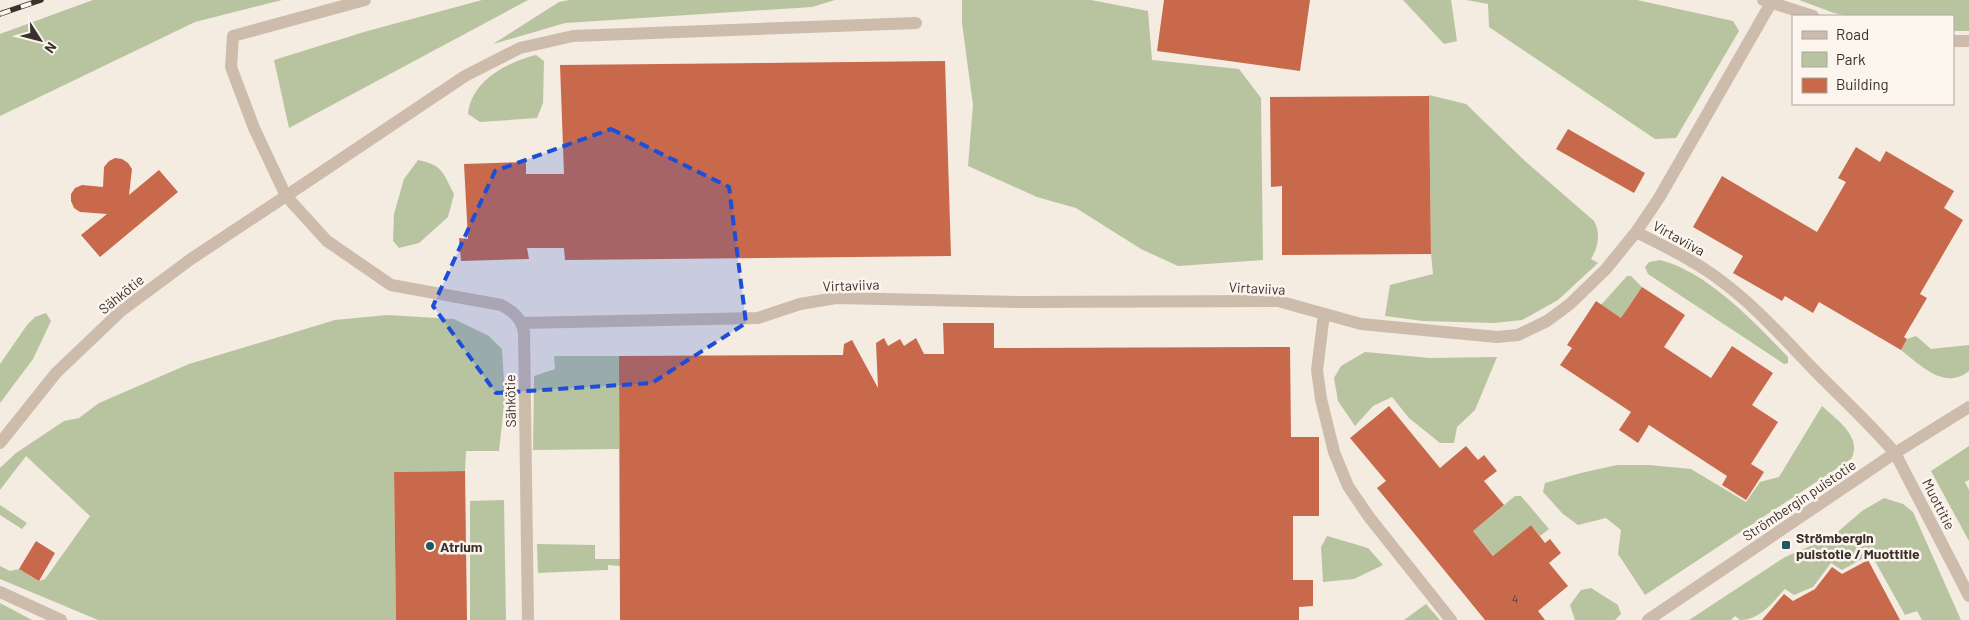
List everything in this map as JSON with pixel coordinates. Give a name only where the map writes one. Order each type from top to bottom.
[{"type":"street","points":[[365,0],[233,36],[231,67],[254,128],[286,196],[326,242],[391,285],[502,304],[516,313],[522,323]]},
{"type":"street","points":[[1636,232],[1658,198],[1767,2],[1809,15]]},
{"type":"street","name":"Sähkötie","points":[[0,443],[56,373],[121,311],[191,259],[465,76],[520,48],[574,36],[916,23]]},
{"type":"street","points":[[1954,41],[1969,41]]},
{"type":"street","name":"Virtaviiva","points":[[522,323],[758,318],[800,304],[836,298],[1020,302],[1278,301],[1361,324],[1497,337],[1518,335],[1547,321],[1570,304],[1606,269],[1636,232],[1715,276],[1750,304],[1895,453]]},
{"type":"street","points":[[1324,314],[1317,370],[1321,399],[1334,452],[1348,486],[1369,517],[1450,620]]},
{"type":"street","name":"Sähkötie","points":[[522,323],[524,332],[528,620]]},
{"type":"street","name":"Strömbergin puistotie","points":[[1648,620],[1895,453],[1969,407]]},
{"type":"street","name":"Muottitie","points":[[1895,453],[1969,596]]},
{"type":"street","points":[[0,592],[61,620]]},
{"type":"highlighted area","points":[[611,129],[729,187],[746,323],[652,383],[496,393],[433,306],[495,171]]},
{"type":"green space","points":[[93,0],[282,0],[195,22],[0,116],[0,34]]},
{"type":"green space","points":[[482,0],[528,0],[289,128],[274,60],[364,32]]},
{"type":"green space","points":[[569,0],[835,0],[812,7],[565,23],[493,44],[559,2]]},
{"type":"green space","points":[[962,0],[1091,0],[1148,11],[1152,60],[1239,69],[1261,98],[1263,260],[1178,266],[1141,249],[1076,208],[1037,197],[968,166],[973,105],[962,23]]},
{"type":"green space","points":[[1403,0],[1451,0],[1457,41],[1444,44]]},
{"type":"green space","points":[[1466,0],[1637,0],[1733,21],[1739,31],[1676,138],[1655,139],[1489,27],[1488,4]]},
{"type":"green space","points":[[1799,0],[1969,0],[1969,31],[1954,31],[1954,15],[1845,15]]},
{"type":"green space","points":[[536,55],[544,61],[543,103],[537,118],[480,122],[468,114],[476,92],[492,75],[525,58]]},
{"type":"green space","points":[[1429,95],[1466,104],[1525,161],[1594,221],[1598,240],[1591,259],[1598,263],[1558,300],[1522,320],[1494,323],[1423,321],[1385,316],[1390,285],[1433,274],[1431,254]]},
{"type":"green space","points":[[418,160],[437,167],[444,175],[454,194],[448,217],[419,243],[399,248],[393,241],[394,214],[404,179]]},
{"type":"green space","points":[[1660,260],[1678,266],[1713,287],[1745,314],[1788,357],[1788,363],[1784,364],[1648,274],[1645,267],[1649,262]]},
{"type":"green space","points":[[1627,276],[1631,276],[1642,287],[1625,312],[1632,325],[1601,305]]},
{"type":"green space","points":[[46,313],[51,321],[33,359],[0,403],[0,364],[27,325],[35,317]]},
{"type":"green space","points":[[387,315],[454,319],[489,336],[502,349],[505,397],[499,451],[466,451],[465,471],[394,472],[396,620],[98,620],[0,579],[0,566],[10,571],[19,569],[39,581],[45,579],[90,516],[26,456],[0,490],[0,468],[16,453],[64,421],[79,418],[99,403],[189,364],[335,320]]},
{"type":"green space","points":[[1916,336],[1931,349],[1969,345],[1969,371],[1951,378],[1933,374],[1925,369],[1901,350],[1907,339]]},
{"type":"green space","points":[[1365,352],[1430,358],[1497,357],[1475,410],[1457,427],[1454,443],[1440,443],[1409,418],[1392,397],[1373,406],[1355,426],[1338,401],[1334,378],[1341,366]]},
{"type":"green space","points":[[554,356],[619,356],[619,449],[533,450],[534,376],[555,369]]},
{"type":"green space","points":[[1822,406],[1841,423],[1851,436],[1854,443],[1854,451],[1851,459],[1645,595],[1618,554],[1621,530],[1606,518],[1578,525],[1563,514],[1543,492],[1545,483],[1581,473],[1617,465],[1649,465],[1691,469],[1746,502],[1760,482],[1779,477]]},
{"type":"green space","points":[[1969,446],[1969,480],[1965,482],[1969,490],[1969,541],[1931,471]]},
{"type":"green space","points":[[1515,496],[1521,496],[1549,529],[1540,536],[1531,525],[1509,543],[1496,559],[1473,531]]},
{"type":"green space","points":[[1884,498],[1903,504],[1913,512],[1961,620],[1922,620],[1917,611],[1905,615],[1871,554],[1842,570],[1831,563],[1813,587],[1794,595],[1785,589],[1765,610],[1754,617],[1740,620],[1735,616],[1731,620],[1689,620],[1785,557],[1833,536],[1862,511]]},
{"type":"green space","points":[[504,500],[506,620],[470,620],[470,501]]},
{"type":"green space","points":[[0,505],[27,523],[22,529],[0,515]]},
{"type":"green space","points":[[1327,536],[1368,548],[1383,565],[1354,579],[1323,582],[1321,547]]},
{"type":"green space","points":[[537,544],[595,545],[595,559],[620,559],[620,566],[608,565],[608,570],[538,573]]},
{"type":"green space","points":[[1591,588],[1618,605],[1621,614],[1615,620],[1575,620],[1570,605],[1581,590]]},
{"type":"green space","points":[[0,603],[32,620],[0,620]]},
{"type":"green space","points":[[1426,604],[1440,620],[1404,620]]},
{"type":"building","points":[[1164,0],[1310,0],[1300,71],[1157,51]]},
{"type":"building","points":[[945,61],[951,256],[565,260],[564,248],[527,248],[529,259],[461,261],[459,238],[468,239],[464,164],[526,162],[526,174],[564,174],[560,65]]},
{"type":"building","points":[[1429,96],[1431,254],[1282,255],[1282,186],[1271,187],[1270,97]]},
{"type":"building","points":[[1568,129],[1645,173],[1634,193],[1556,149]]},
{"type":"building","points":[[1856,147],[1880,162],[1886,151],[1954,191],[1944,208],[1963,220],[1920,294],[1927,298],[1904,337],[1907,339],[1901,350],[1819,302],[1813,313],[1785,296],[1782,301],[1733,273],[1743,256],[1693,227],[1722,176],[1817,232],[1846,182],[1838,178]]},
{"type":"building","points":[[115,158],[122,159],[132,169],[129,195],[159,170],[178,192],[100,257],[81,235],[107,214],[80,212],[74,208],[71,194],[75,188],[82,185],[103,187],[104,167]]},
{"type":"building","points":[[1642,287],[1685,315],[1664,347],[1711,378],[1732,346],[1773,373],[1752,405],[1778,422],[1751,464],[1764,472],[1746,500],[1722,485],[1727,476],[1649,425],[1638,443],[1619,430],[1631,412],[1560,365],[1572,348],[1567,345],[1596,301],[1621,318]]},
{"type":"building","points":[[943,323],[994,323],[994,348],[1290,347],[1291,437],[1319,437],[1319,516],[1293,516],[1293,580],[1313,580],[1313,606],[1299,607],[1299,620],[620,620],[619,356],[843,355],[844,344],[852,340],[878,388],[876,343],[884,338],[888,346],[900,339],[904,346],[916,338],[924,354],[944,354]]},
{"type":"building","points":[[1389,406],[1440,468],[1466,446],[1478,460],[1484,455],[1497,471],[1484,481],[1504,505],[1473,531],[1493,556],[1531,525],[1545,543],[1550,539],[1561,553],[1549,563],[1568,586],[1538,611],[1545,620],[1485,620],[1377,488],[1386,481],[1350,438]]},
{"type":"building","name":"Atrium","points":[[465,471],[467,620],[396,620],[394,472]]},
{"type":"building","points":[[36,541],[55,553],[39,581],[19,569]]},
{"type":"building","points":[[1868,560],[1900,620],[1762,620],[1784,594],[1793,601],[1815,589],[1832,567],[1842,574]]},
{"type":"railway","points":[[0,14],[41,0]]},
{"type":"place","name":"Strömbergin puistotie / Muottitie","points":[[1786,545]]},
{"type":"place","name":"Atrium","points":[[430,546]]}]
